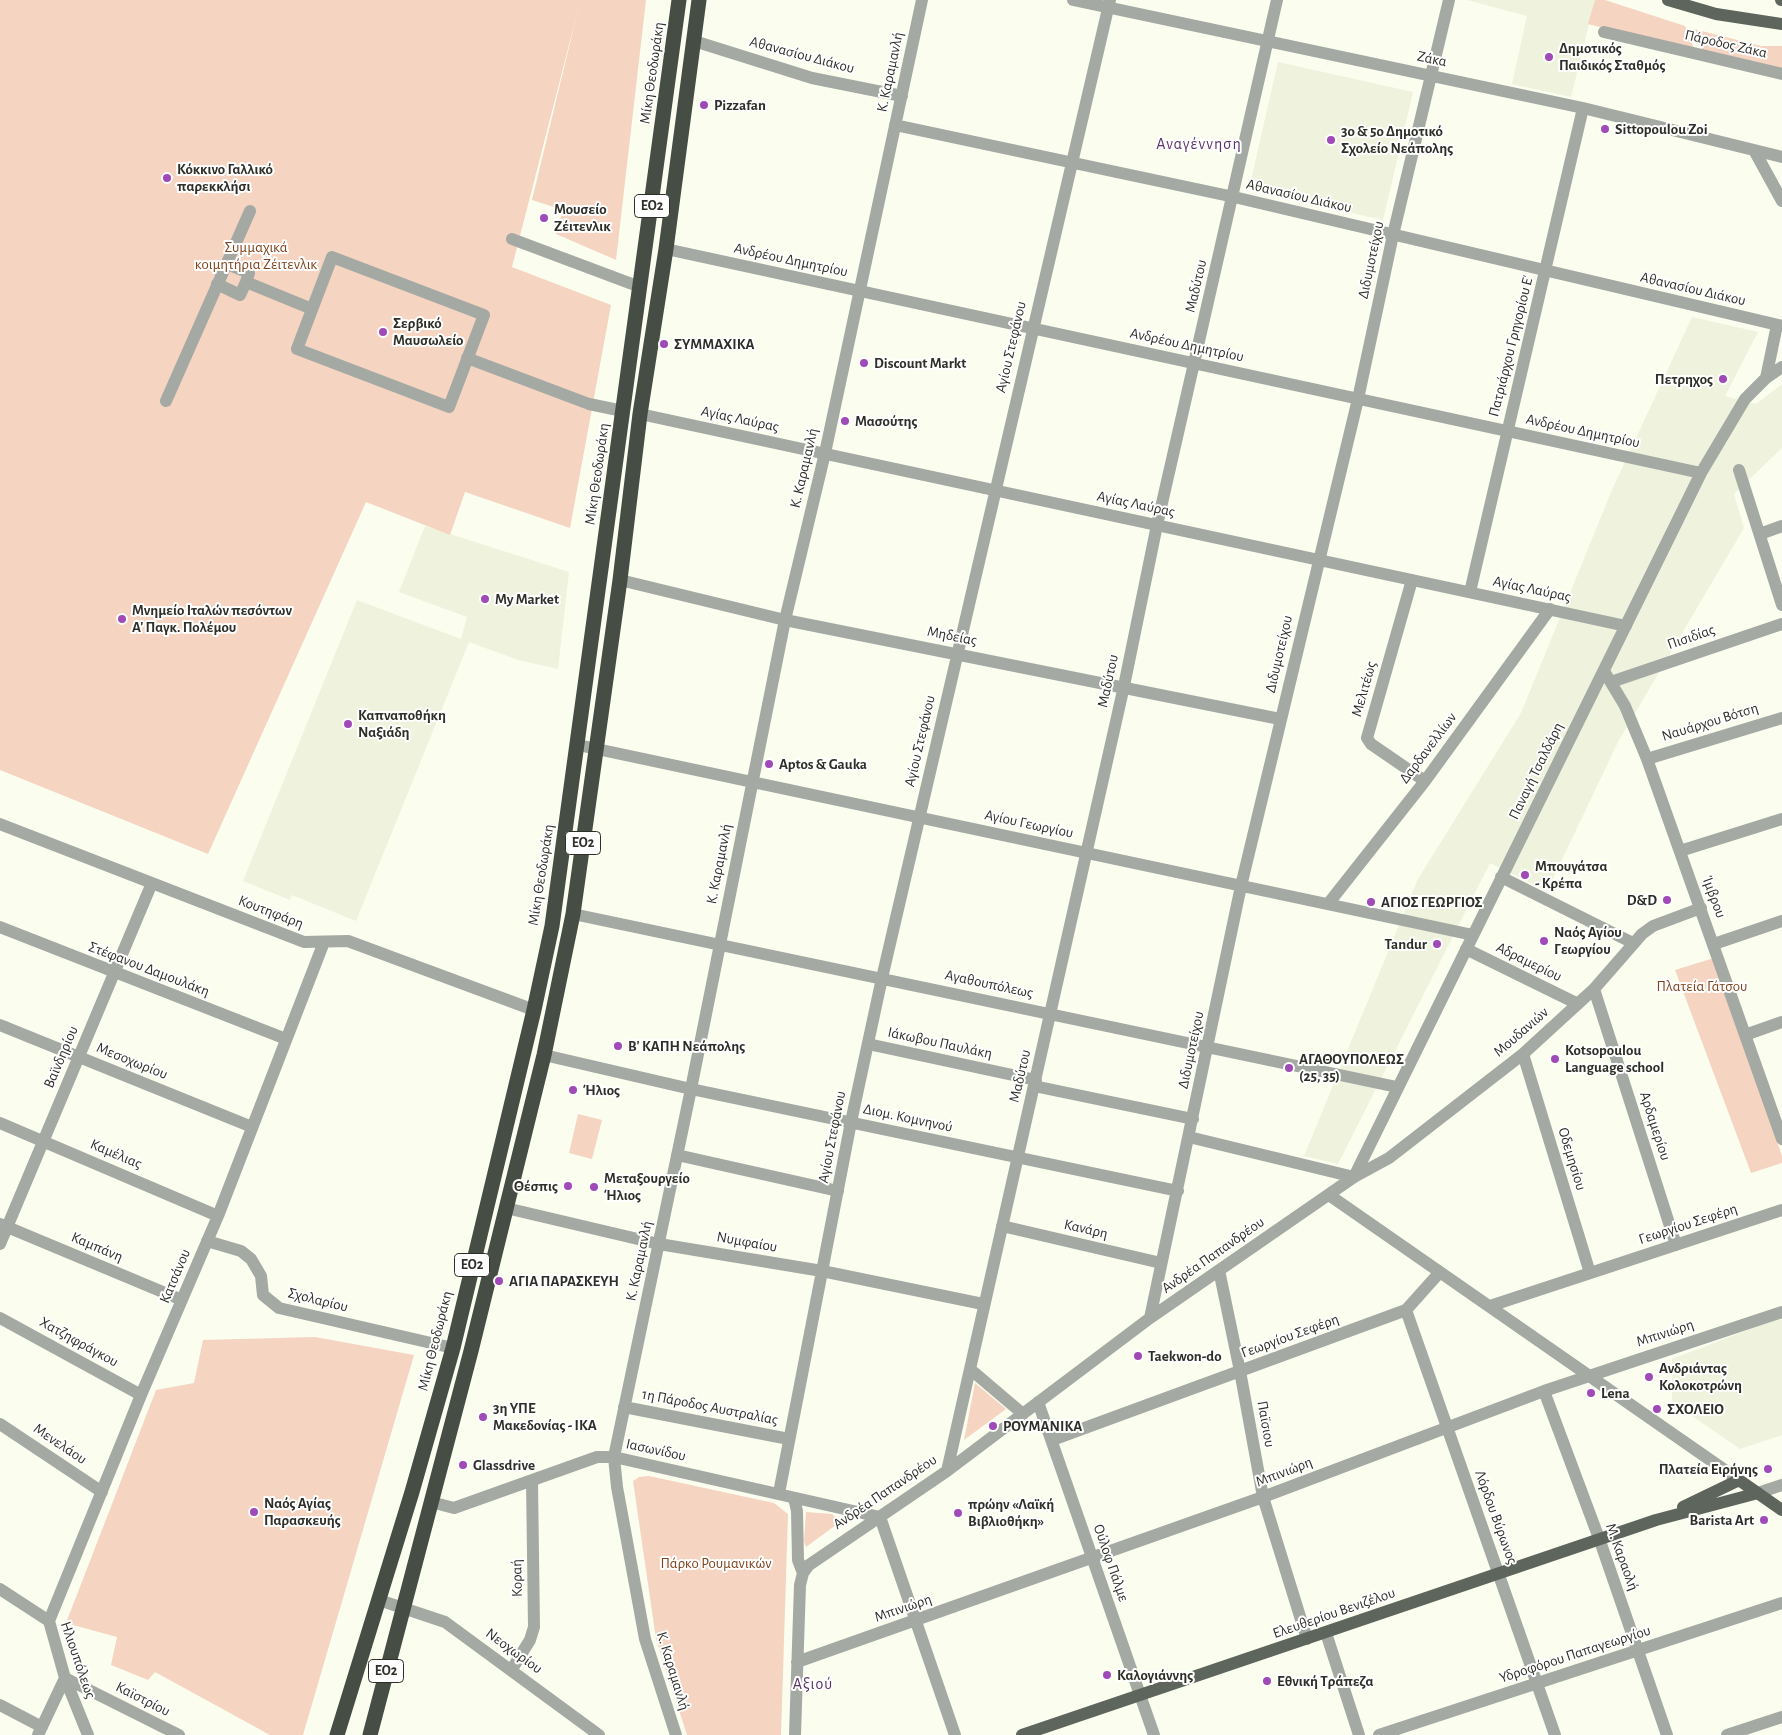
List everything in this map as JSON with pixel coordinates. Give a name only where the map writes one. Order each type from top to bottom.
[{"type":"highway","name":"Μίκη Θεοδωράκη","points":[[337,1735],[453,1348],[534,1010],[552,926],[680,0]]},
{"type":"highway","name":"ΕΟ2","points":[[370,1735],[506,1208],[544,1055],[574,914],[620,580],[640,414],[666,249],[699,0]]},
{"type":"main road","points":[[1668,0],[1716,14],[1782,24]]},
{"type":"main road","points":[[1739,1480],[1782,1510]]},
{"type":"main road","name":"Ελευθερίου Βενιζέλου","points":[[1022,1735],[1600,1541],[1656,1520],[1739,1480]]},
{"type":"main road","name":"Ελευθερίου Βενιζέλου","points":[[1656,1520],[1758,1493]]},
{"type":"street","name":"Κ. Καραμανλή","points":[[676,1735],[645,1639],[617,1487],[614,1457],[691,1089],[785,620],[825,453],[858,291],[922,0]]},
{"type":"street","name":"Ζάκα","points":[[1073,0],[1109,4],[1268,41],[1584,108],[1782,157]]},
{"type":"street","name":"Μαδύτου","points":[[946,1471],[1051,1014],[1124,686],[1157,525],[1234,197],[1277,0]]},
{"type":"street","name":"Διδυμοτείχου","points":[[1150,1318],[1241,886],[1358,399],[1393,235],[1449,0]]},
{"type":"street","name":"Αγίου Στεφάνου","points":[[778,1494],[851,1122],[882,978],[1109,4]]},
{"type":"street","name":"Πάροδος Ζάκα","points":[[1604,32],[1782,74]]},
{"type":"street","name":"Αθανασίου Διάκου","points":[[694,40],[812,78],[902,96]]},
{"type":"street","name":"Πατριάρχου Γρηγορίου Ε'","points":[[1470,592],[1584,108]]},
{"type":"street","name":"Αθανασίου Διάκου","points":[[895,125],[1234,197],[1780,326]]},
{"type":"street","points":[[1754,150],[1782,201]]},
{"type":"street","points":[[166,401],[250,211]]},
{"type":"street","points":[[512,239],[640,287]]},
{"type":"street","name":"Ανδρέου Δημητρίου","points":[[666,249],[1701,472]]},
{"type":"street","points":[[332,257],[484,315],[449,406],[297,349],[312,309],[332,257]]},
{"type":"street","points":[[218,284],[240,295],[250,274],[227,264]]},
{"type":"street","points":[[246,282],[312,309]]},
{"type":"street","points":[[1766,378],[1780,326]]},
{"type":"street","points":[[467,358],[589,404],[623,411]]},
{"type":"street","name":"Παναγή Τσαλδάρη","points":[[1329,1195],[1354,1177],[1701,472],[1737,410],[1766,378],[1782,367]]},
{"type":"street","name":"Αγίας Λαύρας","points":[[640,414],[1626,626]]},
{"type":"street","points":[[1739,470],[1782,606]]},
{"type":"street","points":[[1760,534],[1782,526]]},
{"type":"street","name":"Μηδείας","points":[[620,580],[785,620],[1124,686],[1280,719]]},
{"type":"street","name":"Μελιτέως","points":[[1412,580],[1367,738],[1371,744],[1425,781]]},
{"type":"street","name":"Δαρδανελλίων","points":[[1328,904],[1425,781],[1550,610]]},
{"type":"street","name":"Πισιδίας","points":[[1611,682],[1782,624]]},
{"type":"street","name":"Ίμβρου","points":[[1604,671],[1625,706],[1647,758],[1745,1035],[1778,1118],[1782,1139]]},
{"type":"street","name":"Ναυάρχου Βότση","points":[[1647,758],[1782,718]]},
{"type":"street","name":"Αγίου Γεωργίου","points":[[578,746],[1473,935]]},
{"type":"street","points":[[1680,851],[1782,819]]},
{"type":"street","name":"Κουτηφάρη","points":[[0,824],[304,942],[348,941],[534,1010]]},
{"type":"street","points":[[1501,877],[1633,942]]},
{"type":"street","name":"Βαϊνδηρίου","points":[[0,1244],[3,1225],[43,1141],[152,883]]},
{"type":"street","name":"Μουδανιών","points":[[1354,1177],[1389,1158],[1522,1054],[1594,989],[1633,942],[1653,926],[1701,908]]},
{"type":"street","name":"Αγαθουπόλεως","points":[[574,914],[1397,1087]]},
{"type":"street","points":[[1714,944],[1782,921]]},
{"type":"street","name":"Στέφανου Δαμουλάκη","points":[[0,927],[114,974],[286,1039]]},
{"type":"street","name":"Κατσάνου","points":[[49,1621],[141,1395],[218,1216],[324,942]]},
{"type":"street","name":"Αδραμερίου","points":[[1466,949],[1578,1004]]},
{"type":"street","name":"Αρδαμερίου","points":[[1594,989],[1676,1245]]},
{"type":"street","points":[[1745,1035],[1782,1022]]},
{"type":"street","name":"Μεσοχωρίου","points":[[0,1025],[252,1127]]},
{"type":"street","name":"Ιάκωβου Παυλάκη","points":[[868,1044],[1193,1119]]},
{"type":"street","name":"Οδεμησίου","points":[[1522,1054],[1590,1273]]},
{"type":"street","name":"Διομ. Κομνηνού","points":[[544,1055],[691,1089],[1178,1190]]},
{"type":"street","name":"Καμέλιας","points":[[0,1123],[218,1216]]},
{"type":"street","points":[[1188,1137],[1354,1177]]},
{"type":"street","points":[[677,1156],[838,1191]]},
{"type":"street","points":[[1329,1195],[1739,1480]]},
{"type":"street","name":"Ανδρέα Παπανδρέου","points":[[803,1573],[826,1552],[946,1471],[1150,1318],[1329,1195]]},
{"type":"street","name":"Νυμφαίου","points":[[506,1208],[659,1244],[822,1271],[983,1304]]},
{"type":"street","name":"Γεωργίου Σεφέρη","points":[[1490,1306],[1782,1210]]},
{"type":"street","name":"Καμπάνη","points":[[3,1225],[182,1300]]},
{"type":"street","name":"Κανάρη","points":[[1002,1226],[1161,1263]]},
{"type":"street","name":"Σχολαρίου","points":[[207,1242],[241,1252],[251,1260],[261,1276],[263,1295],[279,1308],[453,1348]]},
{"type":"street","name":"Παϊσιου","points":[[1219,1270],[1240,1371],[1262,1497],[1307,1639]]},
{"type":"street","name":"Γεωργίου Σεφέρη","points":[[1052,1440],[1406,1310],[1440,1272]]},
{"type":"street","name":"Λόρδου Βύρωνος","points":[[1406,1310],[1555,1735]]},
{"type":"street","name":"Μπινιώρη","points":[[797,1662],[1093,1559],[1544,1391],[1782,1312]]},
{"type":"street","name":"Χατζηφράγκου","points":[[0,1318],[141,1395]]},
{"type":"street","points":[[970,1369],[1023,1414]]},
{"type":"street","name":"Μ. Καραολή","points":[[1544,1391],[1600,1541],[1667,1735]]},
{"type":"street","name":"Ούλοφ Πάλμε","points":[[1038,1402],[1154,1735]]},
{"type":"street","name":"1η Πάροδος Αυστραλίας","points":[[624,1406],[789,1439]]},
{"type":"street","name":"Μενελάου","points":[[0,1425],[102,1492]]},
{"type":"street","name":"Ιασωνίδου","points":[[431,1502],[454,1508],[598,1456],[614,1457],[880,1517]]},
{"type":"street","name":"Κοραή","points":[[512,1669],[530,1640],[534,1627],[532,1481]]},
{"type":"street","name":"Ελευθερίου Βενιζέλου","points":[[1758,1493],[1782,1485]]},
{"type":"street","points":[[794,1498],[797,1511],[798,1560],[803,1573],[800,1585],[795,1735]]},
{"type":"street","points":[[880,1517],[955,1735]]},
{"type":"street","name":"Ηλιουπόλεως","points":[[0,1588],[49,1621],[65,1678],[88,1735]]},
{"type":"street","name":"Νεοχωρίου","points":[[379,1600],[445,1622],[512,1669],[599,1735]]},
{"type":"street","name":"Υδροφόρου Παπαγεωργίου","points":[[1379,1735],[1782,1603]]},
{"type":"street","points":[[1326,1633],[1359,1735]]},
{"type":"street","points":[[0,1705],[40,1731],[65,1678]]},
{"type":"street","name":"Καϊστρίου","points":[[65,1678],[179,1735]]},
{"type":"street","points":[[1727,1735],[1782,1717]]},
{"type":"shaded area","name":"Δημοτικός Παιδικός Σταθμός","points":[[1467,0],[1595,0],[1571,97],[1512,84],[1527,16]]},
{"type":"shaded area","name":"3ο & 5ο Δημοτικό Σχολείο Νεάπολης","points":[[1278,62],[1413,92],[1383,220],[1249,189]]},
{"type":"shaded area","points":[[1692,317],[1758,332],[1725,396],[1756,404],[1782,384],[1782,448],[1734,494],[1744,528],[1618,742],[1547,891],[1490,863],[1338,1164],[1304,1156],[1418,879],[1521,713],[1612,490]]},
{"type":"shaded area","points":[[425,526],[569,572],[558,669],[518,660],[469,642],[356,921],[292,895],[290,900],[243,881],[357,600],[461,639],[467,617],[399,592]]},
{"type":"shaded area","points":[[1782,1317],[1782,1435],[1740,1449],[1672,1402],[1672,1359]]},
{"type":"green space","name":"Συμμαχικά κοιμητήρια Ζέιτενλικ","points":[[0,0],[646,0],[616,260],[556,234],[563,210],[532,200],[579,6],[512,267],[611,305],[570,528],[465,492],[450,535],[366,502],[208,854],[0,770]]},
{"type":"green space","points":[[1595,0],[1605,0],[1685,26],[1695,51],[1588,24]]},
{"type":"green space","points":[[1694,29],[1761,46],[1782,46],[1782,73],[1703,51]]},
{"type":"green space","name":"Πλατεία Γάτσου","points":[[1714,958],[1782,1156],[1782,1163],[1751,1173],[1675,970]]},
{"type":"green space","points":[[578,1114],[602,1120],[592,1159],[569,1153]]},
{"type":"green space","points":[[315,1337],[414,1355],[303,1735],[270,1735],[155,1672],[148,1680],[111,1665],[117,1637],[66,1623],[156,1390],[194,1383],[203,1340]]},
{"type":"green space","points":[[975,1383],[1006,1409],[964,1440]]},
{"type":"green space","name":"Πάρκο Ρουμανικών","points":[[649,1476],[774,1503],[788,1514],[781,1735],[687,1735],[656,1639],[633,1481],[639,1477]]},
{"type":"green space","points":[[806,1512],[832,1514],[840,1522],[806,1547],[804,1541]]},
{"type":"place","name":"Δημοτικός Παιδικός Σταθμός","points":[[1549,57]]},
{"type":"place","name":"Pizzafan","points":[[704,105]]},
{"type":"place","name":"Sittopoulou Zoi","points":[[1605,129]]},
{"type":"place","name":"3ο & 5ο Δημοτικό Σχολείο Νεάπολης","points":[[1331,140]]},
{"type":"place","name":"Κόκκινο Γαλλικό παρεκκλήσι","points":[[167,178]]},
{"type":"place","name":"Μουσείο Ζέιτενλικ","points":[[544,218]]},
{"type":"place","name":"Σερβικό Μαυσωλείο","points":[[383,332]]},
{"type":"place","name":"ΣΥΜΜΑΧΙΚΑ","points":[[664,344]]},
{"type":"place","name":"Discount Markt","points":[[864,363]]},
{"type":"place","name":"Πετρηχος","points":[[1723,379]]},
{"type":"place","name":"Μασούτης","points":[[845,421]]},
{"type":"place","name":"My Market","points":[[485,599]]},
{"type":"place","name":"Μνημείο Ιταλών πεσόντων Α' Παγκ. Πολέμου","points":[[122,619]]},
{"type":"place","name":"Καπναποθήκη Ναξιάδη","points":[[348,724]]},
{"type":"place","name":"Aptos & Gauka","points":[[769,764]]},
{"type":"place","name":"Μπουγάτσα - Κρέπα","points":[[1525,875]]},
{"type":"place","name":"D&D","points":[[1667,900]]},
{"type":"place","name":"ΑΓΙΟΣ ΓΕΩΡΓΙΟΣ","points":[[1371,902]]},
{"type":"place","name":"Ναός Αγίου Γεωργίου","points":[[1544,941]]},
{"type":"place","name":"Tandur","points":[[1437,944]]},
{"type":"place","name":"Β' ΚΑΠΗ Νεάπολης","points":[[618,1046]]},
{"type":"place","name":"Kotsopoulou Language school","points":[[1555,1059]]},
{"type":"place","name":"ΑΓΑΘΟΥΠΟΛΕΩΣ (25, 35)","points":[[1289,1068]]},
{"type":"place","name":"Ήλιος","points":[[573,1090]]},
{"type":"place","name":"Θέσπις","points":[[568,1186]]},
{"type":"place","name":"Μεταξουργείο Ήλιος","points":[[594,1187]]},
{"type":"place","name":"ΑΓΙΑ ΠΑΡΑΣΚΕΥΗ","points":[[499,1281]]},
{"type":"place","name":"Taekwon-do","points":[[1138,1356]]},
{"type":"place","name":"Ανδριάντας Κολοκοτρώνη","points":[[1649,1377]]},
{"type":"place","name":"Lena","points":[[1591,1393]]},
{"type":"place","name":"ΣΧΟΛΕΙΟ","points":[[1657,1409]]},
{"type":"place","name":"3η ΥΠΕ Μακεδονίας - IKA","points":[[483,1417]]},
{"type":"place","name":"ΡΟΥΜΑΝΙΚΑ","points":[[993,1426]]},
{"type":"place","name":"Glassdrive","points":[[463,1465]]},
{"type":"place","name":"Πλατεία Ειρήνης","points":[[1768,1469]]},
{"type":"place","name":"Ναός Αγίας Παρασκευής","points":[[254,1512]]},
{"type":"place","name":"πρώην «Λαϊκή Βιβλιοθήκη»","points":[[958,1513]]},
{"type":"place","name":"Barista Art","points":[[1764,1520]]},
{"type":"place","name":"Καλογιάννης","points":[[1107,1675]]},
{"type":"place","name":"Εθνική Τράπεζα","points":[[1267,1681]]},
{"type":"district","name":"Αναγέννηση","points":[[1199,144]]},
{"type":"district","name":"Αξιού","points":[[813,1684]]}]
